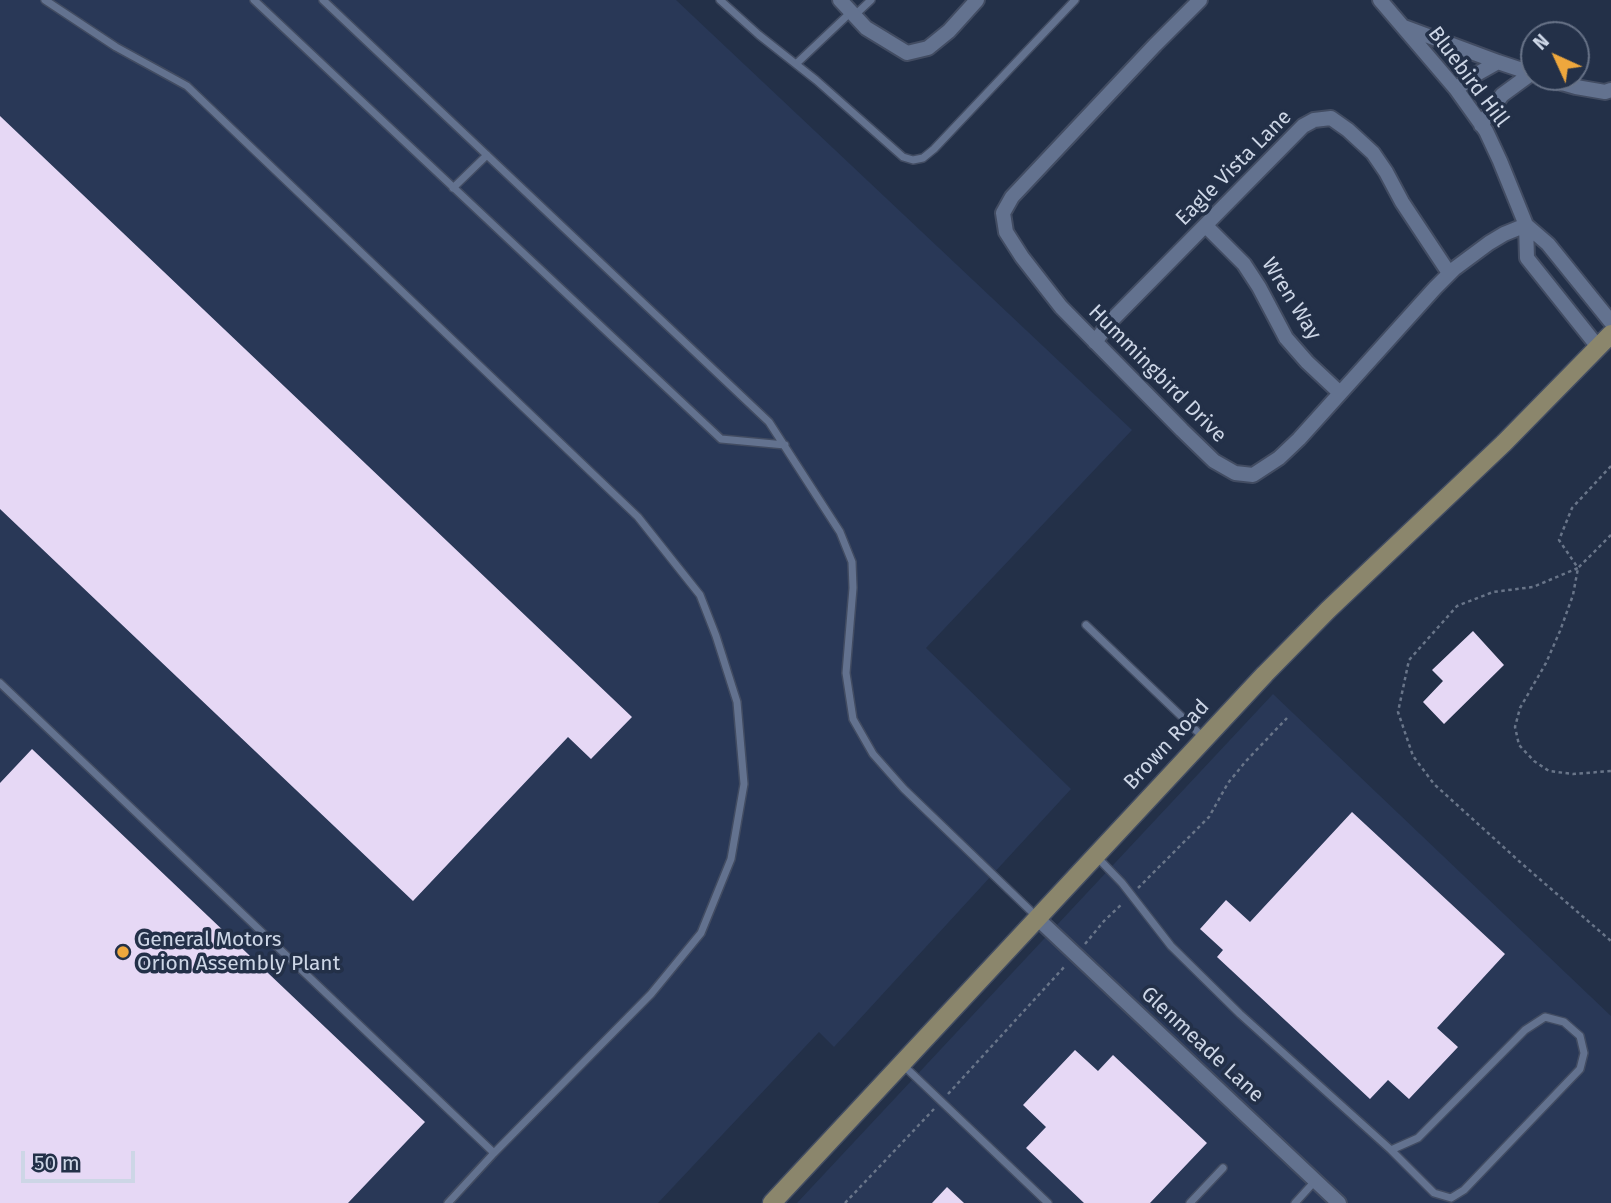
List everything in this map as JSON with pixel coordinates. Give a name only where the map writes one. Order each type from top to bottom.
[{"type":"main road","name":"Brown Road","points":[[775,1202],[1095,855],[1328,610],[1486,460],[1611,334]]},
{"type":"street","points":[[840,0],[866,27],[907,53],[928,48],[977,0]]},
{"type":"street","name":"Hummingbird Drive","points":[[1199,0],[1012,197],[1003,213],[1006,232],[1061,307],[1214,461],[1235,473],[1253,475],[1279,458],[1450,273],[1489,243],[1526,225]]},
{"type":"street","name":"Bluebird Hill","points":[[1380,0],[1456,89],[1481,125],[1500,161],[1526,225],[1527,258],[1598,348]]},
{"type":"street","points":[[1404,27],[1520,70]]},
{"type":"street","points":[[1456,89],[1498,62]]},
{"type":"street","points":[[1481,125],[1502,95],[1520,84]]},
{"type":"street","points":[[1590,89],[1605,92],[1611,90]]},
{"type":"street","name":"Eagle Vista Lane","points":[[1095,342],[1109,323],[1303,126],[1314,120],[1331,118],[1373,153],[1450,273]]},
{"type":"street","name":"Bluebird Hill","points":[[1526,225],[1548,244],[1611,322]]},
{"type":"street","name":"Wren Way","points":[[1206,226],[1244,264],[1286,338],[1340,393]]},
{"type":"street","name":"Glenmeade Lane","points":[[1037,918],[1339,1203]]},
{"type":"lane","points":[[45,0],[116,47],[187,86],[638,517],[700,595],[716,636],[737,702],[744,784],[731,859],[701,933],[651,994],[448,1203]]},
{"type":"lane","points":[[254,0],[721,439],[785,445]]},
{"type":"lane","points":[[323,0],[769,422],[840,532],[852,562],[853,588],[846,673],[853,719],[873,754],[904,789],[1037,918]]},
{"type":"lane","points":[[720,0],[903,157],[913,160],[923,158],[934,149],[1075,0]]},
{"type":"lane","points":[[796,64],[871,0]]},
{"type":"lane","points":[[453,188],[487,155]]},
{"type":"lane","points":[[1086,625],[1205,738]]},
{"type":"lane","points":[[0,683],[494,1153]]},
{"type":"lane","points":[[1095,855],[1122,883],[1180,956],[1391,1150],[1434,1193],[1451,1198],[1464,1190],[1580,1069],[1584,1053],[1580,1036],[1564,1022],[1545,1017],[1525,1030],[1418,1138],[1391,1150]]},
{"type":"lane","points":[[902,1063],[1048,1203]]},
{"type":"lane","points":[[1190,1203],[1223,1168]]},
{"type":"lane","points":[[1295,1203],[1315,1181]]},
{"type":"path","points":[[1611,466],[1572,508],[1559,540],[1578,568],[1573,595],[1546,663],[1520,708],[1515,727],[1519,745],[1534,761],[1549,771],[1573,774],[1611,771]]},
{"type":"path","points":[[1611,535],[1578,568],[1533,587],[1493,592],[1457,606],[1409,660],[1398,712],[1413,756],[1434,784],[1611,942]]},
{"type":"shaded area","points":[[0,0],[676,0],[1132,430],[926,648],[1071,789],[834,1047],[819,1032],[658,1203],[0,1203]]},
{"type":"shaded area","points":[[1273,694],[1611,1016],[1611,1203],[797,1203]]},
{"type":"building","points":[[0,116],[632,717],[591,759],[568,737],[413,901],[0,509]]},
{"type":"building","points":[[1473,631],[1504,665],[1444,724],[1423,702],[1443,681],[1432,670]]},
{"type":"building","name":"General Motors Orion Assembly Plant","points":[[32,749],[425,1122],[348,1203],[0,1203],[0,783]]},
{"type":"building","points":[[1352,812],[1505,954],[1437,1028],[1458,1047],[1409,1099],[1388,1080],[1370,1099],[1217,957],[1223,950],[1200,929],[1226,900],[1250,922]]},
{"type":"building","points":[[1075,1050],[1098,1071],[1113,1055],[1207,1143],[1150,1203],[1084,1203],[1026,1148],[1046,1127],[1023,1105]]},
{"type":"building","points":[[947,1187],[964,1203],[932,1203]]},
{"type":"place","name":"General Motors Orion Assembly Plant","points":[[123,952]]}]
